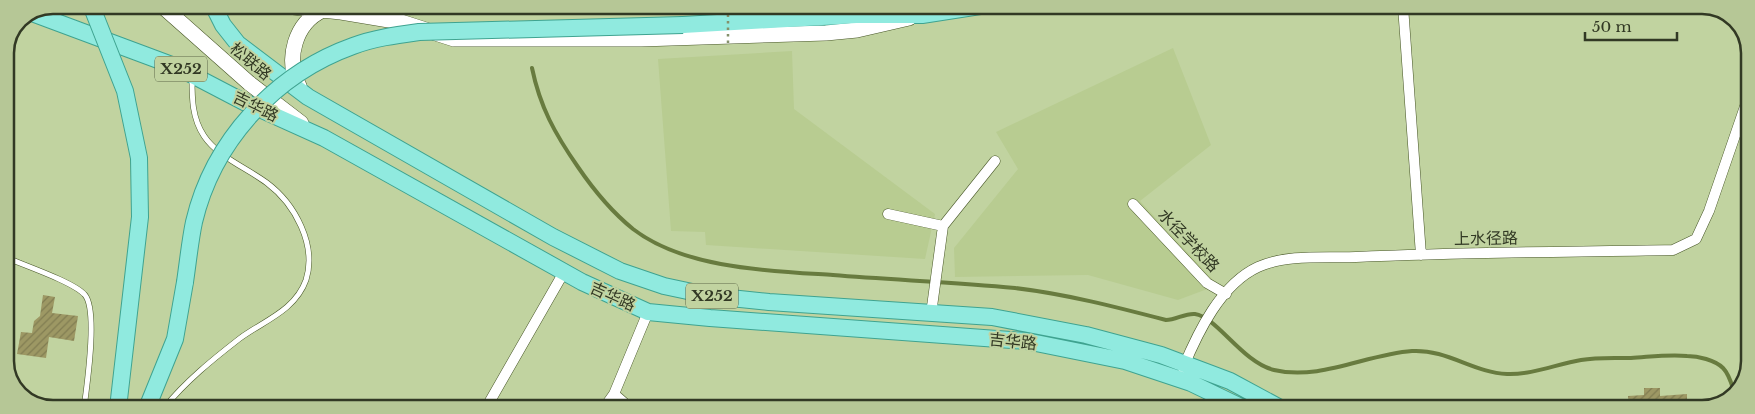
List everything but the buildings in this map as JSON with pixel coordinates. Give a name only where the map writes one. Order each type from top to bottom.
[{"type":"main road","points":[[95,14],[125,90],[139,158],[140,216],[119,400]]},
{"type":"main road","name":"松联路","points":[[171,14],[274,103],[324,138]]},
{"type":"main road","name":"吉华路","points":[[218,14],[223,25],[238,44],[308,97],[567,245],[640,279],[711,296],[931,314],[992,317],[1086,335],[1161,355],[1182,372],[1230,400]]},
{"type":"main road","points":[[308,97],[295,77],[293,54],[303,26],[316,14]]},
{"type":"main road","points":[[349,14],[401,22],[454,40],[526,41],[826,33],[857,30],[928,14]]},
{"type":"main road","points":[[150,400],[175,339],[195,220],[206,184],[225,149],[258,106],[290,78],[323,59],[380,38],[420,32],[683,25],[856,14],[922,15]]},
{"type":"main road","name":"吉华路","points":[[40,16],[149,55],[252,106],[324,138],[603,293],[648,312],[1026,340],[1230,381],[1265,400]]},
{"type":"street","points":[[1404,14],[1421,255]]},
{"type":"street","name":"上水径路","points":[[1182,372],[1193,344],[1223,297],[1242,276],[1259,267],[1279,260],[1673,250],[1696,239],[1709,212],[1741,118]]},
{"type":"street","points":[[931,314],[942,226],[995,162]]},
{"type":"street","name":"水径学校路","points":[[1133,204],[1207,283],[1223,297]]},
{"type":"street","points":[[888,214],[942,226]]},
{"type":"street","points":[[491,400],[564,272]]},
{"type":"street","points":[[610,400],[614,394],[648,312]]},
{"type":"street","points":[[614,394],[621,400]]},
{"type":"lane","points":[[172,400],[205,366],[242,337],[270,321],[293,301],[306,280],[309,256],[304,231],[288,206],[269,184],[214,148],[204,136],[195,120],[192,99],[192,75]]},
{"type":"lane","points":[[14,261],[77,288],[89,302],[90,336],[85,400]]},
{"type":"path","points":[[728,14],[728,42]]},
{"type":"shaded area","points":[[1173,48],[1211,145],[1140,201],[1218,285],[1178,300],[1088,275],[955,277],[954,248],[1018,169],[996,132]]},
{"type":"shaded area","points":[[792,51],[794,109],[935,214],[925,259],[706,245],[705,232],[671,231],[658,59]]},
{"type":"waterway","points":[[532,68],[539,95],[549,120],[578,167],[603,200],[633,229],[654,242],[703,260],[729,266],[782,272],[1015,288],[1072,297],[1166,320],[1195,314],[1212,323],[1251,358],[1274,370],[1291,372],[1326,370],[1395,353],[1412,351],[1425,351],[1449,357],[1483,370],[1507,374],[1535,371],[1587,359],[1680,355],[1701,358],[1720,365],[1727,374],[1732,387]]}]
